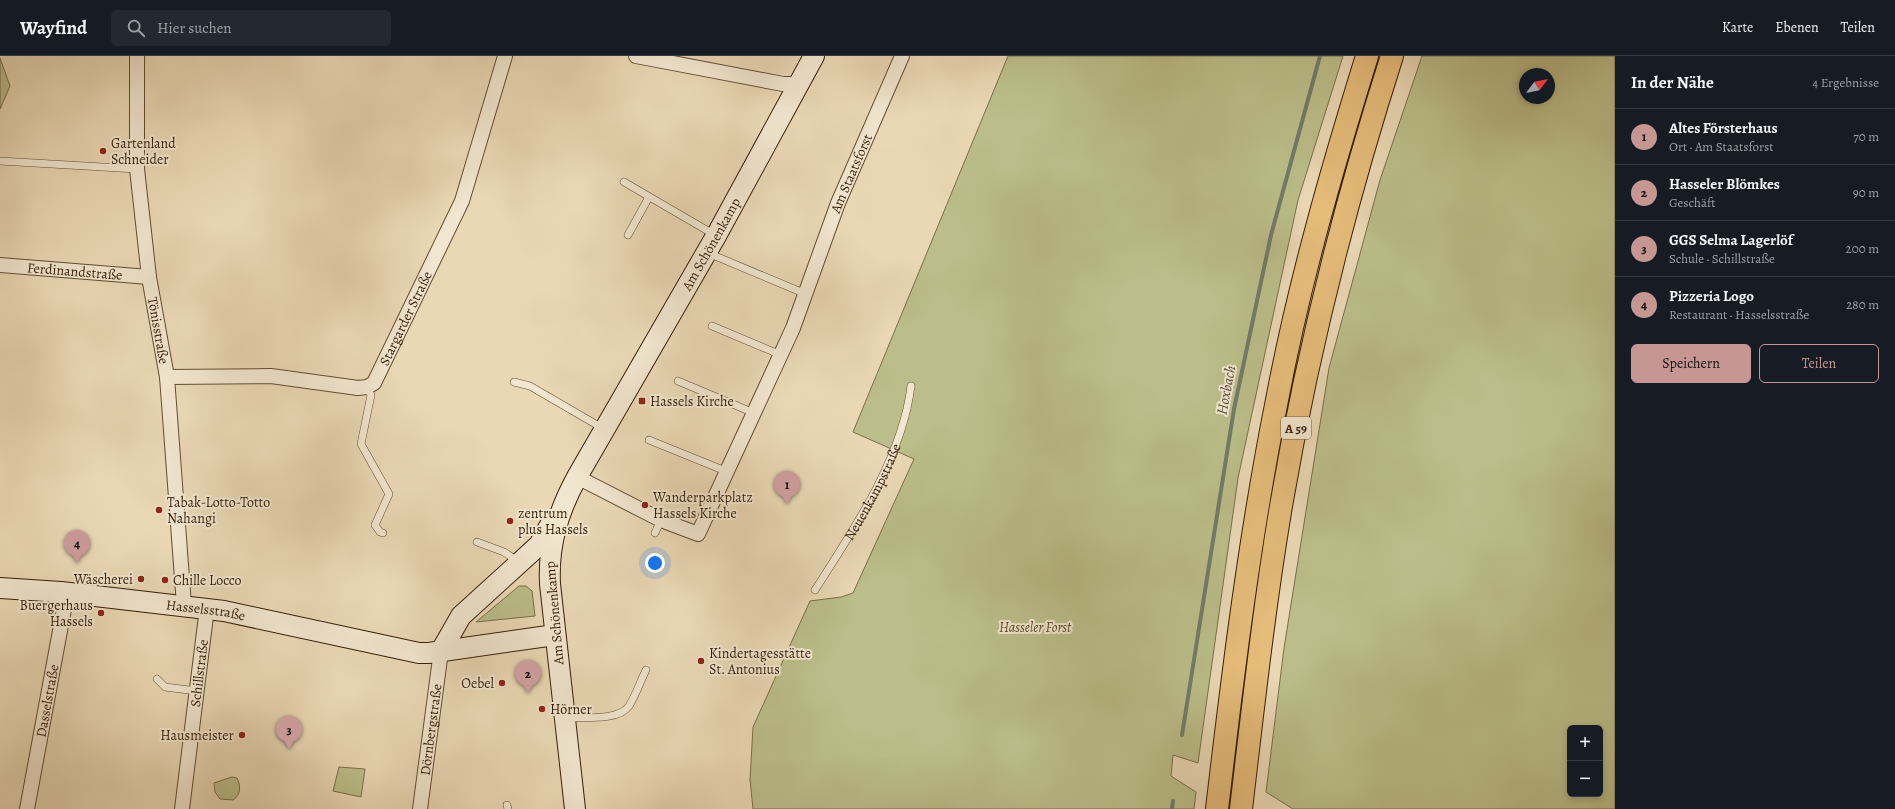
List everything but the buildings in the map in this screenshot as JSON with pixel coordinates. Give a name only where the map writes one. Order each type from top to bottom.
[{"type":"highway","name":"A 59","points":[[1217,809],[1238,631],[1257,509],[1277,398],[1308,258],[1367,56]]},
{"type":"highway","name":"A 59","points":[[1241,809],[1262,633],[1281,506],[1300,403],[1333,260],[1368,133],[1392,56]]},
{"type":"street","name":"Tönisstraße","points":[[137,56],[137,169],[149,277],[167,377],[184,605]]},
{"type":"street","name":"Stargarder Straße","points":[[367,387],[374,382],[462,201],[505,56]]},
{"type":"street","points":[[636,56],[783,84],[799,84]]},
{"type":"street","name":"Am Schönenkamp","points":[[575,809],[550,584],[549,554],[557,519],[577,478],[604,429],[716,236],[814,56]]},
{"type":"street","name":"Am Staatsforst","points":[[661,520],[698,534],[781,355],[806,294],[838,204],[902,56]]},
{"type":"street","name":"Ferdinandstraße","points":[[0,265],[149,277]]},
{"type":"street","points":[[167,377],[271,376],[358,388],[367,387]]},
{"type":"street","points":[[577,478],[661,520]]},
{"type":"street","points":[[409,650],[439,636],[456,624],[515,566],[539,545],[546,536],[550,525],[557,519]]},
{"type":"street","points":[[515,566],[533,570],[543,576],[550,584]]},
{"type":"street","name":"Hasselsstraße","points":[[0,588],[67,593],[207,608],[429,654],[465,648],[499,639],[555,635]]},
{"type":"street","name":"Dasselstraße","points":[[27,809],[67,593]]},
{"type":"street","name":"Schillstraße","points":[[182,809],[207,608]]},
{"type":"street","points":[[456,624],[465,648]]},
{"type":"street","points":[[441,651],[456,624]]},
{"type":"street","name":"Dörnbergstraße","points":[[420,809],[441,651]]},
{"type":"lane","points":[[0,161],[137,169]]},
{"type":"lane","points":[[624,182],[716,236]]},
{"type":"lane","points":[[628,235],[650,197]]},
{"type":"lane","points":[[706,252],[806,294]]},
{"type":"lane","points":[[712,326],[781,355]]},
{"type":"lane","points":[[514,382],[530,386],[604,429]]},
{"type":"lane","points":[[678,382],[754,414]]},
{"type":"lane","name":"Neuenkampstraße","points":[[815,590],[872,497],[889,460],[908,410],[911,386]]},
{"type":"lane","points":[[367,387],[371,395],[361,444],[389,494],[375,525],[380,532],[383,533]]},
{"type":"lane","points":[[650,440],[728,472]]},
{"type":"lane","points":[[655,533],[661,520]]},
{"type":"lane","points":[[478,542],[504,552],[515,566]]},
{"type":"lane","points":[[565,718],[612,716],[621,713],[628,707],[646,670]]},
{"type":"lane","points":[[157,679],[165,687],[197,691]]},
{"type":"green space","name":"Hasseler Forst","points":[[1008,56],[1343,56],[1298,200],[1238,478],[1198,763],[1173,755],[1171,776],[1196,792],[1194,809],[753,809],[750,780],[753,727],[810,601],[841,597],[853,593],[914,459],[853,432]]},
{"type":"green space","points":[[1422,56],[1615,56],[1615,809],[1293,809],[1266,792],[1284,648],[1329,368],[1380,180]]},
{"type":"green space","points":[[0,58],[10,86],[0,109]]},
{"type":"green space","points":[[519,586],[526,586],[532,591],[535,616],[476,622]]},
{"type":"green space","points":[[339,767],[365,769],[361,797],[333,791]]},
{"type":"green space","points":[[232,777],[237,778],[240,787],[238,796],[233,800],[220,799],[215,792],[214,783]]},
{"type":"waterway","name":"Hoxbach","points":[[1182,735],[1234,409],[1271,235],[1320,56]]},
{"type":"waterway","name":"Hoxbach","points":[[1172,809],[1173,801]]},
{"type":"place","name":"Gartenland Schneider","points":[[103,151]]},
{"type":"place","name":"Hassels Kirche","points":[[642,401]]},
{"type":"place","name":"Altes Försterhaus","points":[[787,504]]},
{"type":"place","name":"Wanderparkplatz Hassels Kirche","points":[[645,505]]},
{"type":"place","name":"Tabak-Lotto-Totto Nahangi","points":[[159,510]]},
{"type":"place","name":"zentrum plus Hassels","points":[[510,521]]},
{"type":"place","name":"Pizzeria Logo","points":[[77,563]]},
{"type":"place","name":"Wäscherei","points":[[141,579]]},
{"type":"place","name":"Chille Locco","points":[[165,580]]},
{"type":"place","name":"Buergerhaus Hassels","points":[[101,613]]},
{"type":"place","name":"Kindertagesstätte St. Antonius","points":[[701,661]]},
{"type":"place","name":"Oebel","points":[[502,683]]},
{"type":"place","name":"Hasseler Blömkes","points":[[528,693]]},
{"type":"place","name":"Hörner","points":[[542,709]]},
{"type":"place","name":"Hausmeister","points":[[242,735]]},
{"type":"place","name":"GGS Selma Lagerlöf","points":[[289,749]]}]
